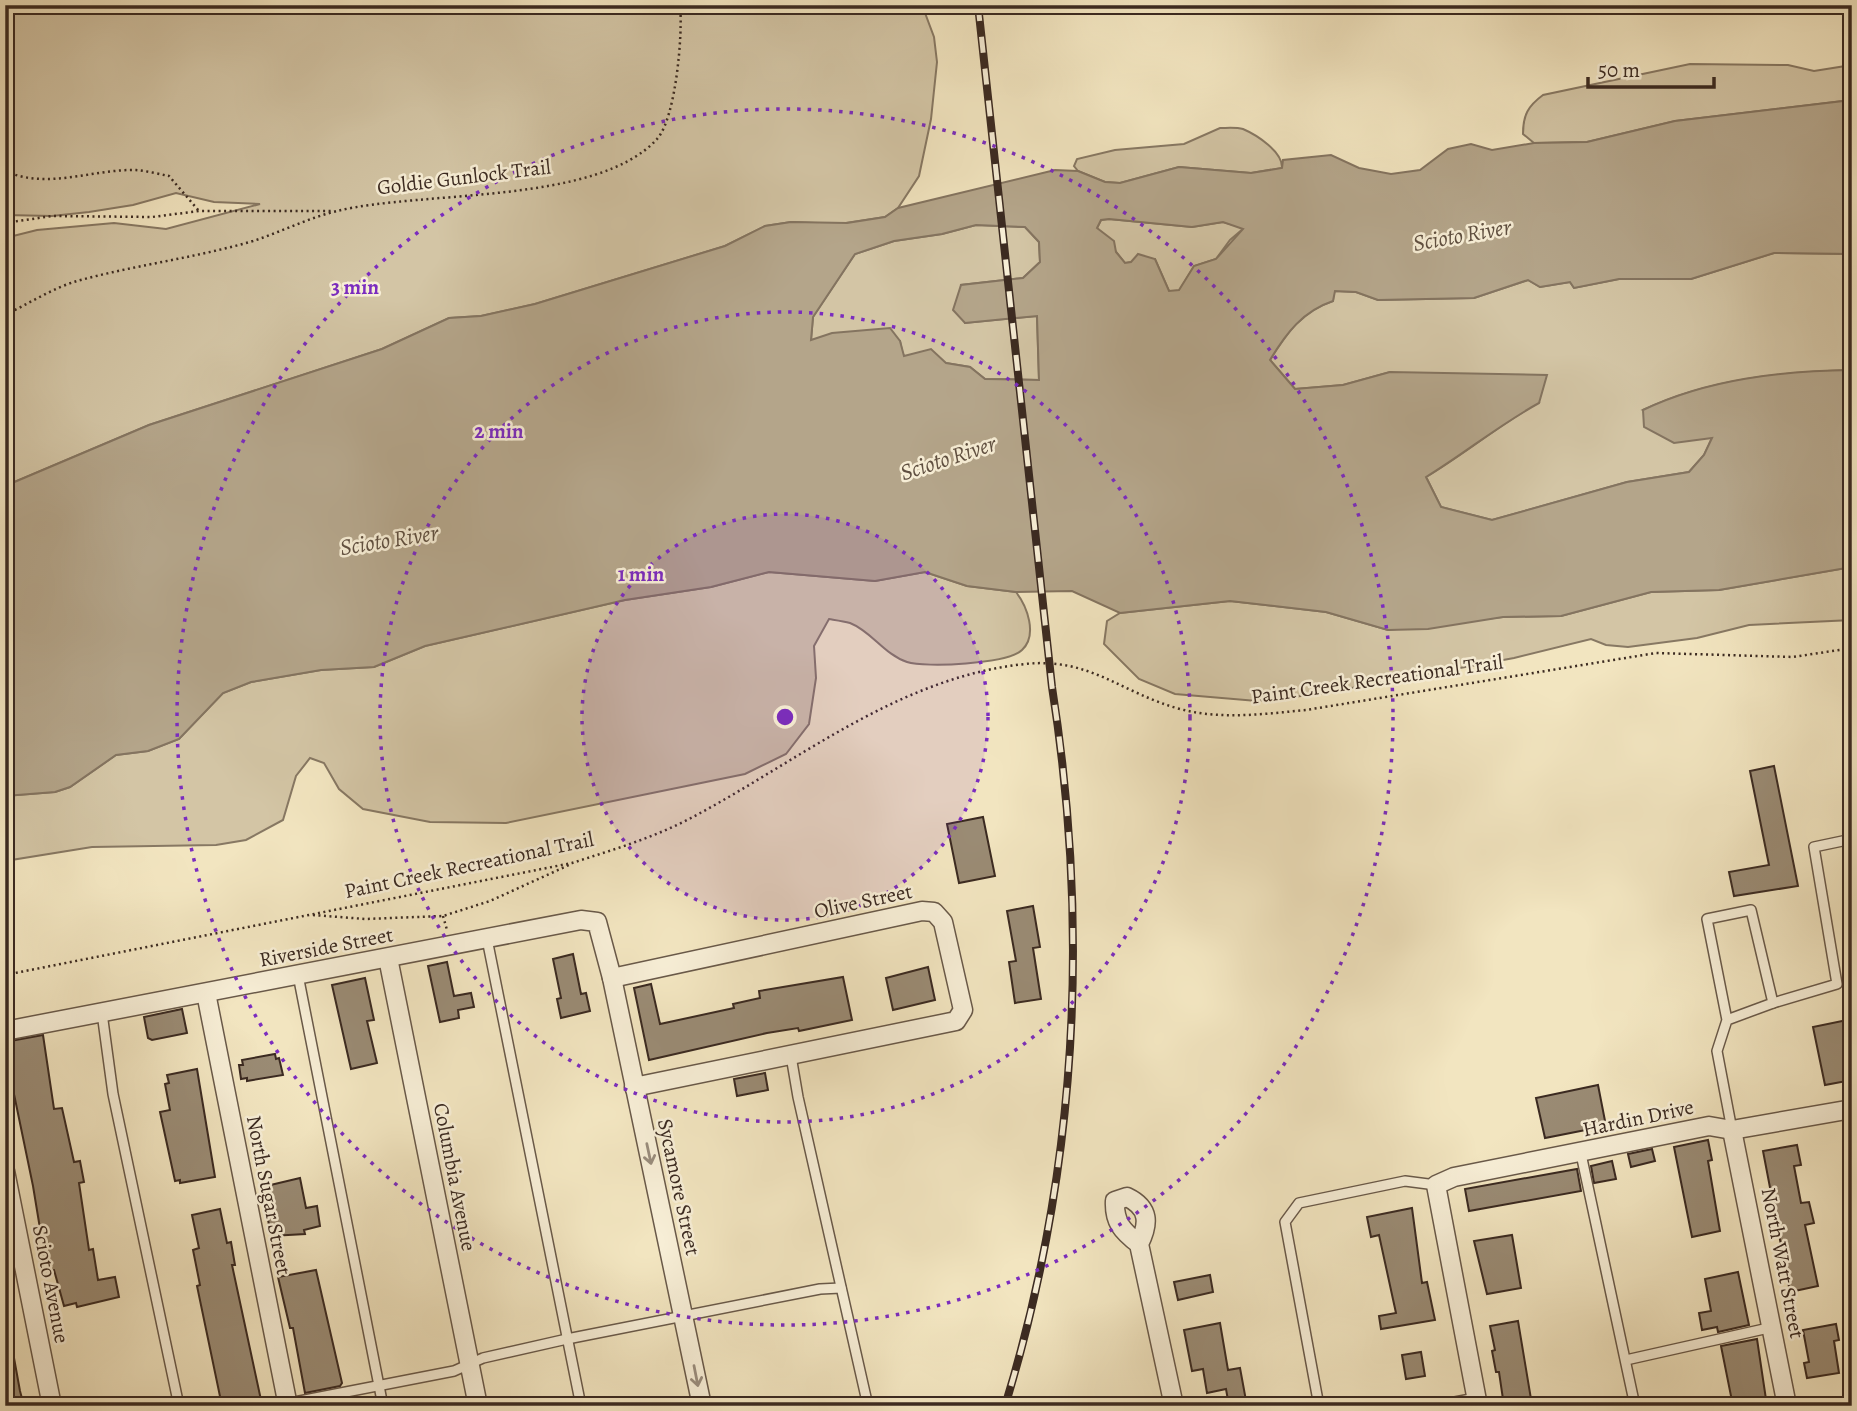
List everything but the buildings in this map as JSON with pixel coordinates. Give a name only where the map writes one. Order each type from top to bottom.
[{"type":"street","name":"Olive Street","points":[[612,978],[922,911],[934,912],[943,922],[962,1017],[956,1021],[634,1087]]},
{"type":"street","name":"Riverside Street","points":[[5,1031],[589,919],[597,922],[601,929],[612,978]]},
{"type":"street","name":"Columbia Avenue","points":[[388,958],[478,1406]]},
{"type":"street","name":"Sycamore Street","points":[[612,978],[702,1406]]},
{"type":"street","name":"North Sugar Street","points":[[206,993],[283,1405]]},
{"type":"street","name":"Hardin Drive","points":[[1436,1185],[1454,1177],[1581,1154],[1709,1126],[1732,1130],[1852,1109]]},
{"type":"street","name":"North Watt Street","points":[[1732,1130],[1787,1406]]},
{"type":"street","name":"Scioto Avenue","points":[[5,1171],[52,1406]]},
{"type":"street","points":[[1436,1185],[1477,1402]]},
{"type":"street","points":[[1139,1244],[1174,1406]]},
{"type":"lane","points":[[1727,1020],[1837,984],[1814,847],[1852,839]]},
{"type":"lane","points":[[1732,1130],[1717,1051],[1727,1020],[1707,919],[1751,910],[1773,1003]]},
{"type":"lane","points":[[487,939],[581,1406]]},
{"type":"lane","points":[[298,975],[383,1406]]},
{"type":"lane","points":[[102,1013],[113,1094],[179,1406]]},
{"type":"lane","points":[[791,1056],[868,1406]]},
{"type":"lane","points":[[1581,1154],[1635,1406]]},
{"type":"lane","points":[[1319,1406],[1285,1222],[1299,1203],[1405,1181],[1436,1185]]},
{"type":"lane","points":[[283,1405],[380,1387],[470,1365],[484,1358],[567,1339],[820,1289],[841,1288]]},
{"type":"lane","points":[[1626,1360],[1773,1327]]},
{"type":"lane","points":[[1434,1406],[1477,1402]]},
{"type":"path","name":"Goldie Gunlock Trail","points":[[5,315],[75,282],[253,241],[336,211],[384,202],[531,190],[625,164],[659,138],[675,93],[682,22],[680,5]]},
{"type":"path","points":[[5,171],[24,179],[79,177],[135,170],[169,176],[199,211]]},
{"type":"path","name":"Goldie Gunlock Trail","points":[[5,223],[52,216],[152,217],[199,211],[336,211]]},
{"type":"path","name":"Paint Creek Recreational Trail","points":[[5,975],[572,863],[641,841],[688,820],[890,703],[978,671],[1058,662],[1095,673],[1157,702],[1204,714],[1228,715],[1306,710],[1656,653],[1793,657],[1852,648]]},
{"type":"path","points":[[310,915],[365,919],[443,916],[490,901],[572,863]]},
{"type":"shaded area","points":[[5,5],[922,5],[934,37],[937,62],[931,119],[919,176],[898,208],[885,217],[839,224],[791,222],[765,226],[725,246],[535,304],[481,316],[449,318],[382,349],[149,425],[5,486],[5,238],[37,230],[114,223],[166,229],[260,204],[214,202],[176,193],[133,205],[89,212],[52,216],[5,215]]},
{"type":"shaded area","points":[[1690,64],[1788,65],[1814,71],[1852,65],[1852,100],[1675,121],[1587,142],[1534,143],[1523,134],[1527,111],[1543,95]]},
{"type":"shaded area","points":[[1220,128],[1240,128],[1255,135],[1274,150],[1282,168],[1251,173],[1179,167],[1120,183],[1105,182],[1078,171],[1074,166],[1077,159],[1115,150],[1184,144]]},
{"type":"shaded area","points":[[1101,220],[1192,227],[1223,222],[1244,228],[1230,240],[1216,259],[1194,266],[1179,291],[1169,291],[1155,259],[1125,263],[1097,228]]},
{"type":"shaded area","points":[[976,225],[1025,227],[1039,242],[1040,262],[1023,278],[961,285],[965,323],[1037,316],[1039,380],[985,379],[970,367],[903,356],[900,341],[811,340],[813,317],[855,254],[894,241],[942,234]]},
{"type":"shaded area","points":[[1774,253],[1852,254],[1852,370],[1745,379],[1668,399],[1643,410],[1712,438],[1704,455],[1689,472],[1627,482],[1492,520],[1441,507],[1426,477],[1538,403],[1390,372],[1343,385],[1295,389],[1270,360],[1296,324],[1312,311],[1333,301],[1334,291],[1356,292],[1378,300],[1474,298],[1528,280],[1540,287],[1570,282],[1574,288],[1619,279],[1691,279]]},
{"type":"shaded area","points":[[1852,567],[1852,620],[1749,625],[1697,638],[1628,647],[1606,645],[1591,639],[1514,658],[1319,694],[1257,701],[1175,694],[1139,679],[1104,644],[1107,621],[1120,613],[1230,601],[1326,612],[1388,630],[1503,617],[1561,616],[1651,592],[1719,590]]},
{"type":"shaded area","points":[[769,572],[875,581],[925,572],[967,586],[1016,592],[1027,613],[1029,637],[1022,650],[1001,659],[966,664],[917,664],[899,659],[858,627],[829,619],[814,646],[816,678],[809,724],[786,754],[745,774],[506,823],[430,822],[363,809],[339,789],[324,763],[310,758],[296,776],[283,820],[246,840],[216,845],[92,847],[5,861],[5,796],[55,792],[70,787],[116,755],[148,751],[179,739],[223,693],[251,682],[321,670],[374,667],[425,646],[625,600],[711,587]]},
{"type":"water","name":"Scioto River","points":[[1852,100],[1852,254],[1774,253],[1691,279],[1619,279],[1574,288],[1570,282],[1540,287],[1528,280],[1474,298],[1378,300],[1356,292],[1335,291],[1333,301],[1322,305],[1296,324],[1270,360],[1295,389],[1343,385],[1390,372],[1547,375],[1539,403],[1426,477],[1441,507],[1492,520],[1627,482],[1689,472],[1704,455],[1712,438],[1674,443],[1644,427],[1643,410],[1668,399],[1745,379],[1799,372],[1852,370],[1852,567],[1719,590],[1651,592],[1561,616],[1503,617],[1428,629],[1388,630],[1326,612],[1230,601],[1120,613],[1072,591],[1016,592],[967,586],[925,572],[875,581],[769,572],[711,587],[625,600],[425,646],[374,667],[321,670],[251,682],[223,693],[179,739],[148,751],[116,755],[70,787],[55,792],[5,796],[5,486],[149,425],[382,349],[449,318],[481,316],[535,304],[725,246],[765,226],[791,222],[847,223],[885,217],[898,208],[1055,170],[1078,171],[1105,182],[1120,183],[1179,167],[1251,173],[1282,168],[1283,160],[1331,155],[1359,168],[1391,174],[1420,170],[1448,149],[1471,144],[1492,150],[1534,143],[1587,142],[1675,121]],"holes":[[[1101,220],[1192,227],[1223,222],[1243,229],[1216,259],[1194,266],[1179,290],[1169,291],[1155,259],[1138,254],[1131,262],[1125,263],[1116,252],[1114,241],[1097,228]],[[976,225],[1025,227],[1039,242],[1040,262],[1023,278],[961,285],[953,310],[965,323],[1037,316],[1039,380],[985,379],[970,367],[946,363],[931,349],[904,356],[900,341],[890,328],[832,333],[811,340],[813,317],[855,254],[894,241],[942,234]]]},
{"type":"railway","points":[[978,5],[1064,778],[1071,868],[1073,959],[1070,1049],[1062,1139],[1048,1229],[1029,1318],[1005,1406]]}]
